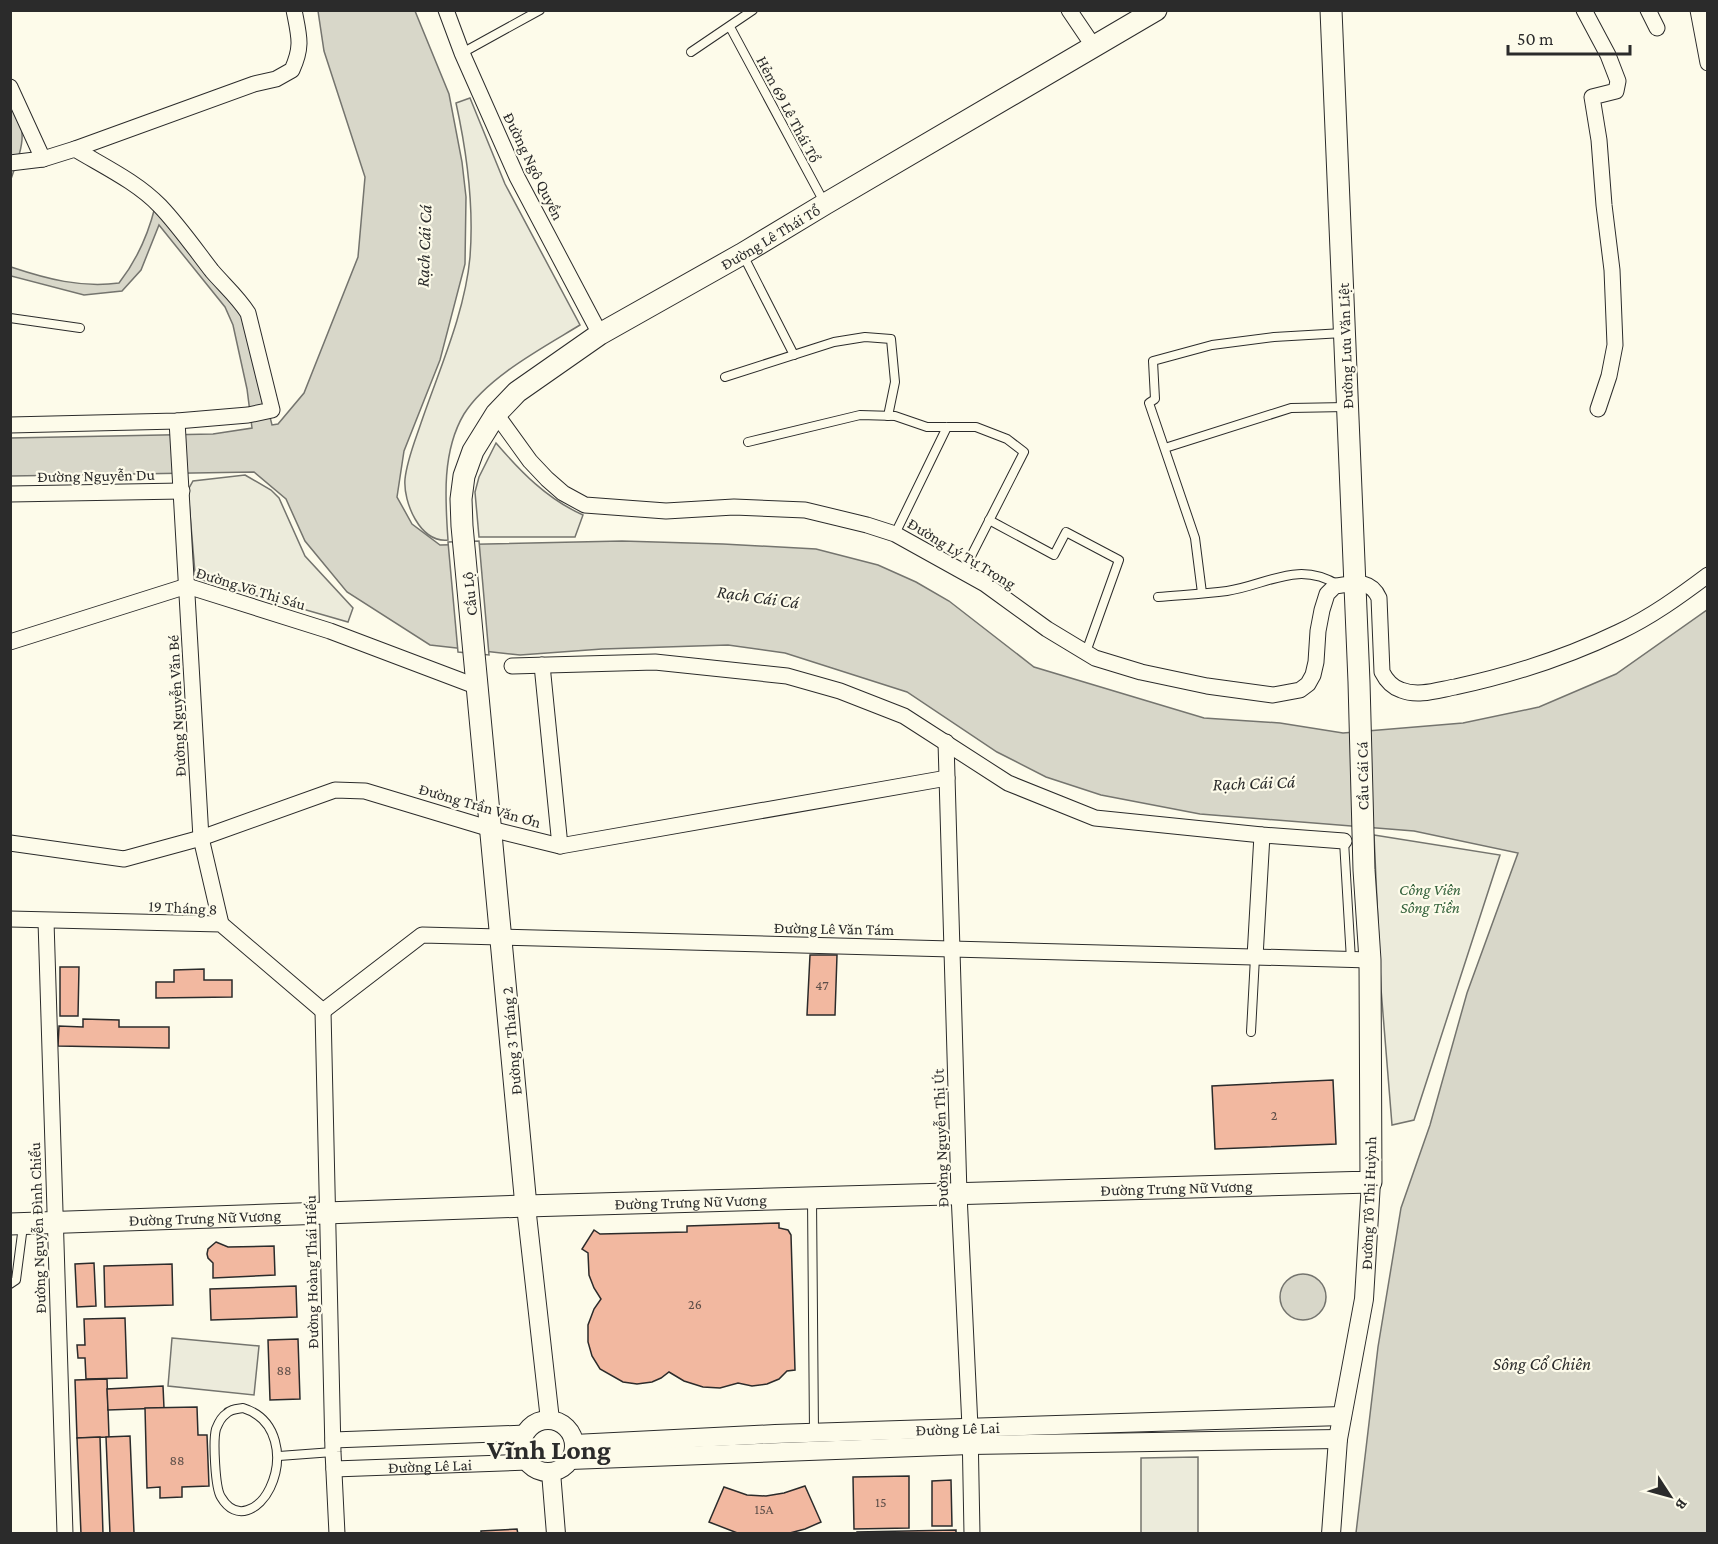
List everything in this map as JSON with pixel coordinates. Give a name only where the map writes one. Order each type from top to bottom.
[{"type":"main road","name":"Đường Lê Thái Tổ","points":[[462,526],[461,499],[464,477],[473,451],[496,414],[517,392],[600,333],[742,254],[1156,10]]},
{"type":"main road","name":"Đường Lưu Văn Liệt","points":[[1331,10],[1345,333],[1347,585],[1359,682]]},
{"type":"main road","name":"Cầu Lộ","points":[[462,526],[476,662]]},
{"type":"main road","name":"Đường 3 Tháng 2","points":[[476,662],[526,1206]]},
{"type":"main road","name":"Cầu Cái Cá","points":[[1359,682],[1364,870]]},
{"type":"main road","name":"Đường Tô Thị Huỳnh","points":[[1364,870],[1361,960],[1371,1182]]},
{"type":"main road","name":"Đường Trưng Nữ Vương","points":[[17,1224],[526,1206],[1371,1182]]},
{"type":"street","points":[[10,163],[38,159],[75,149],[170,113],[276,78],[292,70],[299,54],[294,10]]},
{"type":"street","name":"Đường Ngô Quyền","points":[[446,10],[462,53],[517,177],[600,333]]},
{"type":"street","points":[[1069,10],[1094,47]]},
{"type":"street","points":[[1584,10],[1608,55],[1618,81],[1616,90],[1592,97],[1599,141],[1612,270],[1615,345],[1609,376],[1598,409]]},
{"type":"street","points":[[1648,10],[1657,28]]},
{"type":"street","points":[[1698,10],[1707,63]]},
{"type":"street","points":[[10,87],[38,159]]},
{"type":"street","points":[[10,425],[178,426],[248,416],[272,410],[248,313],[239,300],[213,272],[159,204],[131,182],[75,149]]},
{"type":"street","name":"Đường Lý Tự Trọng","points":[[496,414],[530,461],[547,479],[563,493],[585,505],[666,511],[734,507],[805,510],[895,534],[985,584],[1047,629],[1095,658],[1142,672],[1207,686],[1273,695],[1300,690],[1308,684],[1313,675],[1318,630],[1327,594],[1335,586],[1347,585]]},
{"type":"street","name":"Đường Nguyễn Văn Bé","points":[[178,426],[201,838],[221,924]]},
{"type":"street","name":"Đường Nguyễn Du","points":[[10,495],[182,488]]},
{"type":"street","points":[[1347,585],[1368,585],[1375,589],[1379,598],[1382,672],[1386,680],[1401,690],[1423,693],[1493,679],[1564,656],[1620,632],[1680,596],[1707,575]]},
{"type":"street","name":"Đường Võ Thị Sáu","points":[[10,642],[187,586],[330,631],[478,687]]},
{"type":"street","points":[[512,666],[655,662],[787,676],[878,704],[904,716],[1008,783],[1095,818],[1344,841]]},
{"type":"street","points":[[542,665],[560,846]]},
{"type":"street","name":"Đường Nguyễn Thị Út","points":[[946,742],[959,1194],[972,1533]]},
{"type":"street","name":"Đường Trần Văn Ơn","points":[[10,843],[124,860],[201,838],[335,790],[365,791],[491,830],[560,846],[947,778]]},
{"type":"street","points":[[1255,957],[1262,835]]},
{"type":"street","name":"19 Tháng 8","points":[[10,920],[221,924],[323,1011]]},
{"type":"street","name":"Đường Nguyễn Đình Chiểu","points":[[46,921],[65,1533]]},
{"type":"street","name":"Đường Lê Văn Tám","points":[[323,1011],[422,935],[1361,960]]},
{"type":"street","name":"Đường Hoàng Thái Hiếu","points":[[323,1011],[333,1469],[337,1533]]},
{"type":"street","name":"Đường Tô Thị Huỳnh","points":[[1331,1533],[1338,1438],[1364,1299],[1371,1182]]},
{"type":"street","name":"Đường 3 Tháng 2","points":[[526,1206],[550,1420]]},
{"type":"street","name":"Đường Lê Lai","points":[[572,1452],[970,1436],[1342,1416]]},
{"type":"street","points":[[550,1420],[558,1421],[571,1432],[572,1452],[560,1469],[551,1472],[534,1468],[528,1462],[522,1445],[526,1433],[534,1424],[550,1420]]},
{"type":"street","name":"Đường Lê Lai","points":[[333,1446],[526,1433]]},
{"type":"street","name":"Đường Lê Lai","points":[[572,1452],[814,1433],[1338,1438]]},
{"type":"street","name":"Đường Lê Lai","points":[[333,1469],[528,1462]]},
{"type":"street","points":[[551,1472],[556,1533]]},
{"type":"lane","points":[[462,53],[540,10]]},
{"type":"lane","points":[[691,52],[753,10]]},
{"type":"lane","name":"Hẻm 69 Lê Thái Tổ","points":[[730,27],[825,204]]},
{"type":"lane","points":[[742,254],[795,355]]},
{"type":"lane","points":[[10,318],[80,328]]},
{"type":"lane","points":[[1202,593],[1195,538],[1149,403],[1155,399],[1153,361],[1212,345],[1274,337],[1345,333]]},
{"type":"lane","points":[[725,377],[834,342],[864,337],[891,339],[895,382],[888,416]]},
{"type":"lane","points":[[1165,448],[1291,408],[1347,407]]},
{"type":"lane","points":[[748,442],[860,415],[895,416],[927,427],[975,427],[1007,439],[1024,452],[963,572]]},
{"type":"lane","points":[[895,534],[947,427]]},
{"type":"lane","points":[[989,520],[1054,555],[1066,532],[1119,560],[1086,652]]},
{"type":"lane","points":[[1158,597],[1229,591],[1287,575],[1307,573],[1347,585]]},
{"type":"lane","points":[[1344,841],[1361,960]]},
{"type":"lane","points":[[1251,1032],[1255,957]]},
{"type":"lane","points":[[812,1198],[814,1433]]},
{"type":"lane","points":[[10,1284],[16,1280],[17,1224]]},
{"type":"lane","points":[[243,1408],[254,1412],[264,1421],[273,1435],[279,1456],[277,1474],[267,1494],[255,1508],[247,1511],[237,1510],[221,1498],[217,1487],[215,1431],[226,1413],[243,1408]]},
{"type":"lane","points":[[279,1456],[333,1446]]},
{"type":"green space","points":[[470,98],[505,184],[580,325],[501,375],[474,400],[464,414],[457,428],[448,459],[446,508],[448,540],[429,535],[415,519],[407,499],[405,479],[412,451],[457,320],[467,278],[471,238],[470,199],[456,103]]},
{"type":"green space","points":[[496,443],[535,484],[570,509],[583,515],[575,537],[479,537],[475,492],[479,477]]},
{"type":"green space","points":[[245,475],[271,490],[279,498],[305,556],[353,608],[348,622],[209,582],[200,579],[195,573],[188,490],[193,481]]},
{"type":"green space","name":"Công Viên Sông Tiền","points":[[1374,835],[1500,855],[1414,1120],[1392,1125],[1381,989]]},
{"type":"green space","points":[[172,1338],[259,1346],[254,1395],[168,1386]]},
{"type":"green space","points":[[1198,1457],[1198,1533],[1141,1533],[1141,1458]]},
{"type":"water","points":[[318,11],[415,11],[449,94],[466,197],[465,264],[440,360],[404,451],[397,497],[412,524],[440,545],[622,541],[816,549],[878,565],[916,582],[949,601],[1034,667],[1204,718],[1280,723],[1343,733],[1463,723],[1539,707],[1616,674],[1707,610],[1707,1533],[1356,1533],[1378,1347],[1401,1208],[1430,1125],[1467,993],[1518,853],[1414,831],[1200,814],[1101,795],[1046,777],[997,752],[907,692],[785,653],[728,645],[602,649],[520,655],[430,645],[347,592],[305,541],[286,499],[254,472],[11,476],[10,438],[213,434],[252,428],[247,389],[233,325],[225,307],[159,225],[141,270],[122,291],[84,295],[11,276],[11,267],[64,281],[91,284],[119,283],[141,247],[155,207],[243,309],[272,425],[278,424],[304,393],[358,257],[365,177],[324,51]]},
{"type":"water","points":[[10,94],[19,119],[22,137],[11,179]]},
{"type":"water","points":[[1303,1274],[1319,1281],[1326,1297],[1319,1313],[1303,1320],[1287,1313],[1280,1297],[1287,1281]]},
{"type":"pier","points":[[479,541],[489,655],[458,652],[448,542]]},
{"type":"building","points":[[810,955],[837,955],[835,1015],[807,1015]]},
{"type":"building","points":[[60,967],[79,967],[78,1016],[60,1016]]},
{"type":"building","points":[[204,969],[204,980],[232,980],[232,997],[156,998],[156,982],[174,982],[174,970]]},
{"type":"building","points":[[83,1019],[119,1020],[119,1027],[169,1027],[169,1048],[58,1046],[59,1026],[83,1027]]},
{"type":"building","points":[[1333,1080],[1336,1144],[1215,1149],[1212,1086]]},
{"type":"building","points":[[779,1223],[779,1228],[788,1230],[791,1235],[795,1370],[787,1371],[779,1379],[767,1384],[752,1386],[738,1383],[720,1388],[703,1387],[684,1381],[669,1372],[652,1382],[637,1384],[623,1382],[600,1369],[592,1356],[588,1342],[588,1325],[601,1299],[589,1275],[588,1253],[582,1249],[594,1230],[600,1234],[687,1232],[687,1226]]},
{"type":"building","points":[[216,1242],[228,1247],[274,1246],[275,1275],[213,1278],[213,1263],[207,1254],[208,1249]]},
{"type":"building","points":[[94,1263],[96,1306],[77,1307],[75,1264]]},
{"type":"building","points":[[172,1264],[173,1305],[105,1307],[104,1266]]},
{"type":"building","points":[[296,1286],[297,1317],[211,1320],[210,1289]]},
{"type":"building","points":[[125,1318],[127,1378],[86,1379],[85,1358],[78,1358],[77,1345],[85,1345],[84,1319]]},
{"type":"building","points":[[298,1339],[300,1399],[270,1400],[268,1340]]},
{"type":"building","points":[[107,1379],[109,1437],[77,1438],[75,1380]]},
{"type":"building","points":[[163,1386],[164,1408],[108,1410],[107,1389]]},
{"type":"building","points":[[197,1407],[198,1435],[207,1435],[209,1486],[182,1487],[182,1497],[160,1498],[160,1487],[147,1488],[145,1408]]},
{"type":"building","points":[[130,1436],[134,1533],[110,1534],[106,1437]]},
{"type":"building","points":[[100,1437],[103,1534],[81,1534],[77,1438]]},
{"type":"building","points":[[909,1476],[909,1528],[854,1529],[853,1477]]},
{"type":"building","points":[[951,1480],[952,1526],[932,1526],[932,1481]]},
{"type":"building","points":[[805,1486],[821,1522],[805,1529],[786,1534],[740,1534],[709,1522],[724,1487],[747,1495],[766,1496]]},
{"type":"building","points":[[517,1529],[518,1534],[481,1534],[481,1531]]},
{"type":"building","points":[[956,1530],[956,1534],[857,1534],[857,1532]]},
{"type":"district","name":"Vĩnh Long","points":[[549,1449]]},
{"type":"water label","name":"Rạch Cái Cá","points":[[424,246]]},
{"type":"water label","name":"Rạch Cái Cá","points":[[758,597]]},
{"type":"water label","name":"Rạch Cái Cá","points":[[1254,783]]},
{"type":"water label","name":"Sông Cổ Chiên","points":[[1542,1364]]}]
